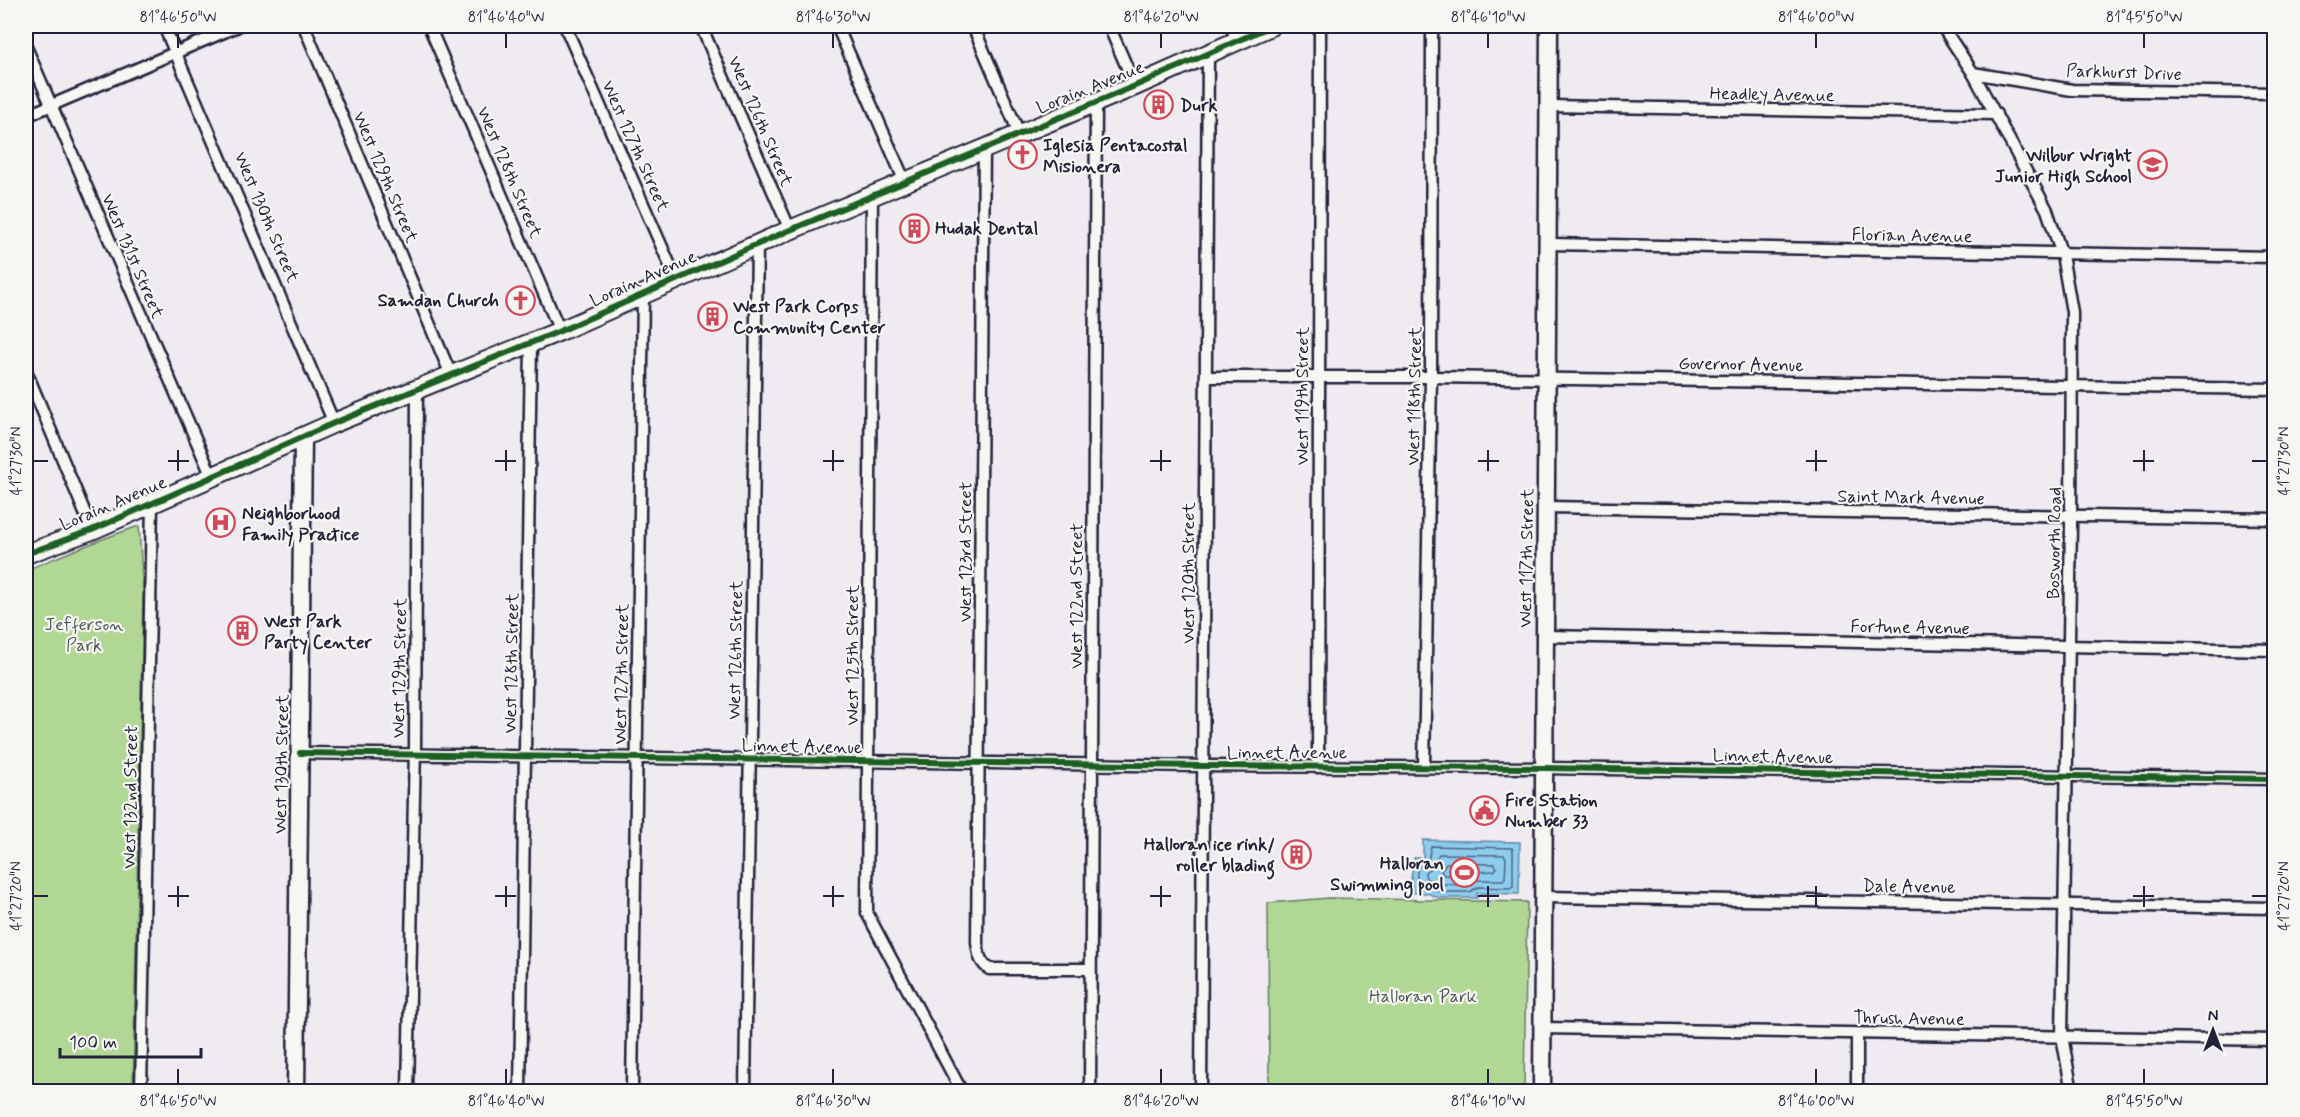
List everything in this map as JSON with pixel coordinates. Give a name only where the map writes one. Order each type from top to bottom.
[{"type":"main road","name":"Lorain Avenue","points":[[26,554],[92,530],[334,423],[560,331],[872,195],[1135,86],[1208,54],[1234,33],[1271,26]]},
{"type":"main road","name":"West 117th Street","points":[[1542,1092],[1549,26]]},
{"type":"main road","name":"West 130th Street","points":[[296,1092],[303,437]]},
{"type":"main road","name":"Lorain Avenue","points":[[26,564],[48,555],[70,539]]},
{"type":"street","name":"West 130th Street","points":[[164,26],[334,423]]},
{"type":"street","points":[[26,116],[238,26]]},
{"type":"street","name":"West 129th Street","points":[[304,26],[451,375]]},
{"type":"street","name":"West 128th Street","points":[[429,26],[560,331]]},
{"type":"street","name":"West 127th Street","points":[[566,26],[676,279]]},
{"type":"street","name":"West 126th Street","points":[[701,26],[790,230]]},
{"type":"street","points":[[837,26],[905,182]]},
{"type":"street","points":[[973,26],[1019,133]]},
{"type":"street","points":[[1109,26],[1135,86]]},
{"type":"street","name":"West 119th Street","points":[[1318,767],[1320,26]]},
{"type":"street","name":"West 118th Street","points":[[1424,767],[1431,376],[1432,26]]},
{"type":"street","name":"Bosworth Road","points":[[1942,26],[1973,73],[2047,210],[2062,255],[2072,312],[2071,516],[2062,1036],[2072,1092]]},
{"type":"street","name":"West 131st Street","points":[[26,47],[212,477]]},
{"type":"street","name":"West 120th Street","points":[[1201,1092],[1208,54]]},
{"type":"street","name":"Parkhurst Drive","points":[[1973,73],[2072,90],[2274,93]]},
{"type":"street","name":"West 122nd Street","points":[[1090,1092],[1096,101]]},
{"type":"street","name":"Headley Avenue","points":[[1548,106],[1996,114]]},
{"type":"street","name":"West 123rd Street","points":[[984,148],[979,957],[982,964],[989,969],[1090,969]]},
{"type":"street","name":"West 125th Street","points":[[872,195],[867,913],[962,1092]]},
{"type":"street","name":"Florian Avenue","points":[[1548,244],[2274,257]]},
{"type":"street","name":"West 126th Street","points":[[745,1092],[758,245]]},
{"type":"street","name":"West 127th Street","points":[[632,1092],[643,293]]},
{"type":"street","name":"West 128th Street","points":[[520,1092],[531,343]]},
{"type":"street","points":[[26,371],[92,530]]},
{"type":"street","name":"Governor Avenue","points":[[1206,376],[1431,376],[2274,389]]},
{"type":"street","name":"West 129th Street","points":[[408,1092],[417,389]]},
{"type":"street","name":"West 132nd Street","points":[[141,1092],[152,503]]},
{"type":"street","name":"Saint Mark Avenue","points":[[1546,507],[2274,519]]},
{"type":"street","name":"Fortune Avenue","points":[[1545,636],[2274,650]]},
{"type":"street","name":"Linnet Avenue","points":[[300,753],[2274,779]]},
{"type":"street","name":"Dale Avenue","points":[[1544,897],[2274,908]]},
{"type":"street","name":"Thrush Avenue","points":[[1542,1028],[2274,1040]]},
{"type":"street","points":[[1857,1034],[1857,1092]]},
{"type":"green space","name":"Jefferson Park","points":[[139,526],[143,595],[133,1091],[26,1091],[26,570]]},
{"type":"green space","name":"Halloran Park","points":[[1329,898],[1527,902],[1524,1091],[1269,1091],[1268,903]]},
{"type":"water","name":"Halloran Swimming pool","points":[[1423,840],[1520,842],[1519,894],[1477,893],[1477,898],[1439,898],[1427,893],[1413,893],[1411,879],[1414,858],[1423,858]]},
{"type":"cycle path","points":[[26,554],[92,530],[334,423],[560,331],[790,230],[1135,86],[1271,26]]},
{"type":"cycle path","points":[[300,753],[2274,779]]},
{"type":"place","name":"Durk","points":[[1159,105]]},
{"type":"place","name":"Iglesia Pentacostal Misionera","points":[[1022,155]]},
{"type":"place","name":"Wilbur Wright Junior High School","points":[[2153,165]]},
{"type":"place","name":"Hudak Dental","points":[[914,228]]},
{"type":"place","name":"Samdan Church","points":[[520,300]]},
{"type":"place","name":"West Park Corps Community Center","points":[[712,316]]},
{"type":"place","name":"Neighborhood Family Practice","points":[[221,523]]},
{"type":"place","name":"West Park Party Center","points":[[243,631]]},
{"type":"place","name":"Fire Station Number 33","points":[[1484,810]]},
{"type":"place","name":"Halloran ice rink/ roller blading","points":[[1296,854]]},
{"type":"place","name":"Halloran Swimming pool","points":[[1465,873]]}]
